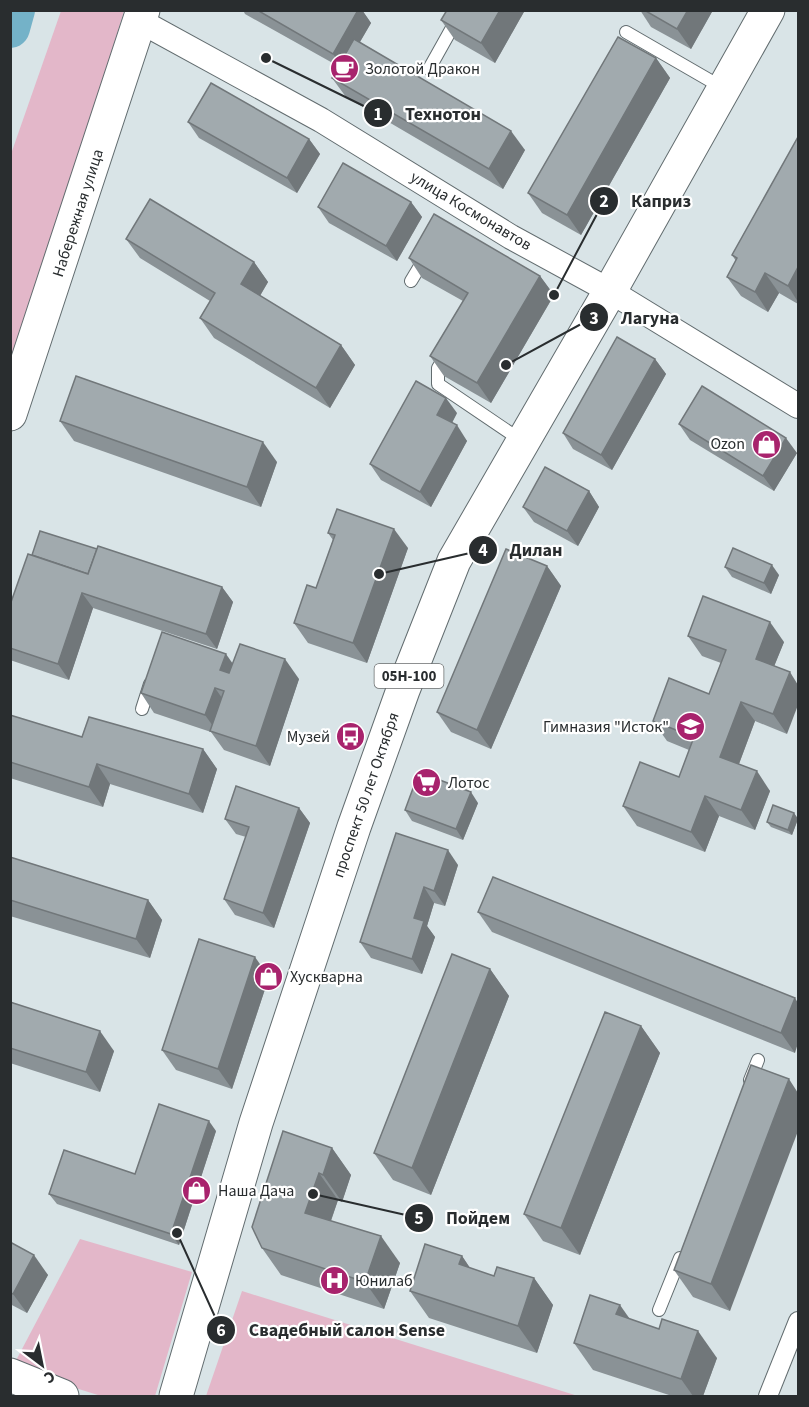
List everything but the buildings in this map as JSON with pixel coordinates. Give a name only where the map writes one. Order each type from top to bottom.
[{"type":"main road","name":"проспект 50 лет Октября","points":[[176,1396],[256,1123],[354,827],[399,700],[453,561],[610,291],[768,10]]},
{"type":"main road","name":"Набережная улица","points":[[10,414],[142,16]]},
{"type":"main road","points":[[10,1375],[62,1396]]},
{"type":"street","name":"улица Космонавтов","points":[[142,16],[321,120],[453,208],[610,291],[798,406]]},
{"type":"street","points":[[768,1396],[798,1321]]},
{"type":"lane","points":[[429,69],[462,10]]},
{"type":"lane","points":[[626,32],[724,88]]},
{"type":"lane","points":[[411,281],[434,242]]},
{"type":"lane","points":[[454,340],[438,368],[438,384],[524,441]]},
{"type":"lane","points":[[141,709],[155,668]]},
{"type":"lane","points":[[745,1093],[758,1060]]},
{"type":"lane","points":[[659,1310],[685,1245]]},
{"type":"shaded area","points":[[61,11],[124,11],[66,201],[11,363],[11,154]]},
{"type":"shaded area","points":[[80,1239],[192,1272],[155,1396],[101,1396],[12,1368]]},
{"type":"shaded area","points":[[242,1291],[578,1396],[206,1396]]},
{"type":"waterway","points":[[10,28],[15,10]]},
{"type":"place","name":"Технотон","points":[[266,58]]},
{"type":"place","name":"Золотой Дракон","points":[[344,69]]},
{"type":"place","name":"Каприз","points":[[554,295]]},
{"type":"place","name":"Лагуна","points":[[506,365]]},
{"type":"place","name":"Ozon","points":[[766,444]]},
{"type":"place","name":"Дилан","points":[[379,574]]},
{"type":"place","name":"Гимназия \"Исток\"","points":[[690,727]]},
{"type":"place","name":"Музей","points":[[351,737]]},
{"type":"place","name":"Лотос","points":[[427,783]]},
{"type":"place","name":"Хускварна","points":[[269,977]]},
{"type":"place","name":"Наша Дача","points":[[197,1191]]},
{"type":"place","name":"Пойдем","points":[[313,1194]]},
{"type":"place","name":"Свадебный салон Sense","points":[[177,1233]]},
{"type":"place","name":"Юнилаб","points":[[334,1281]]}]
